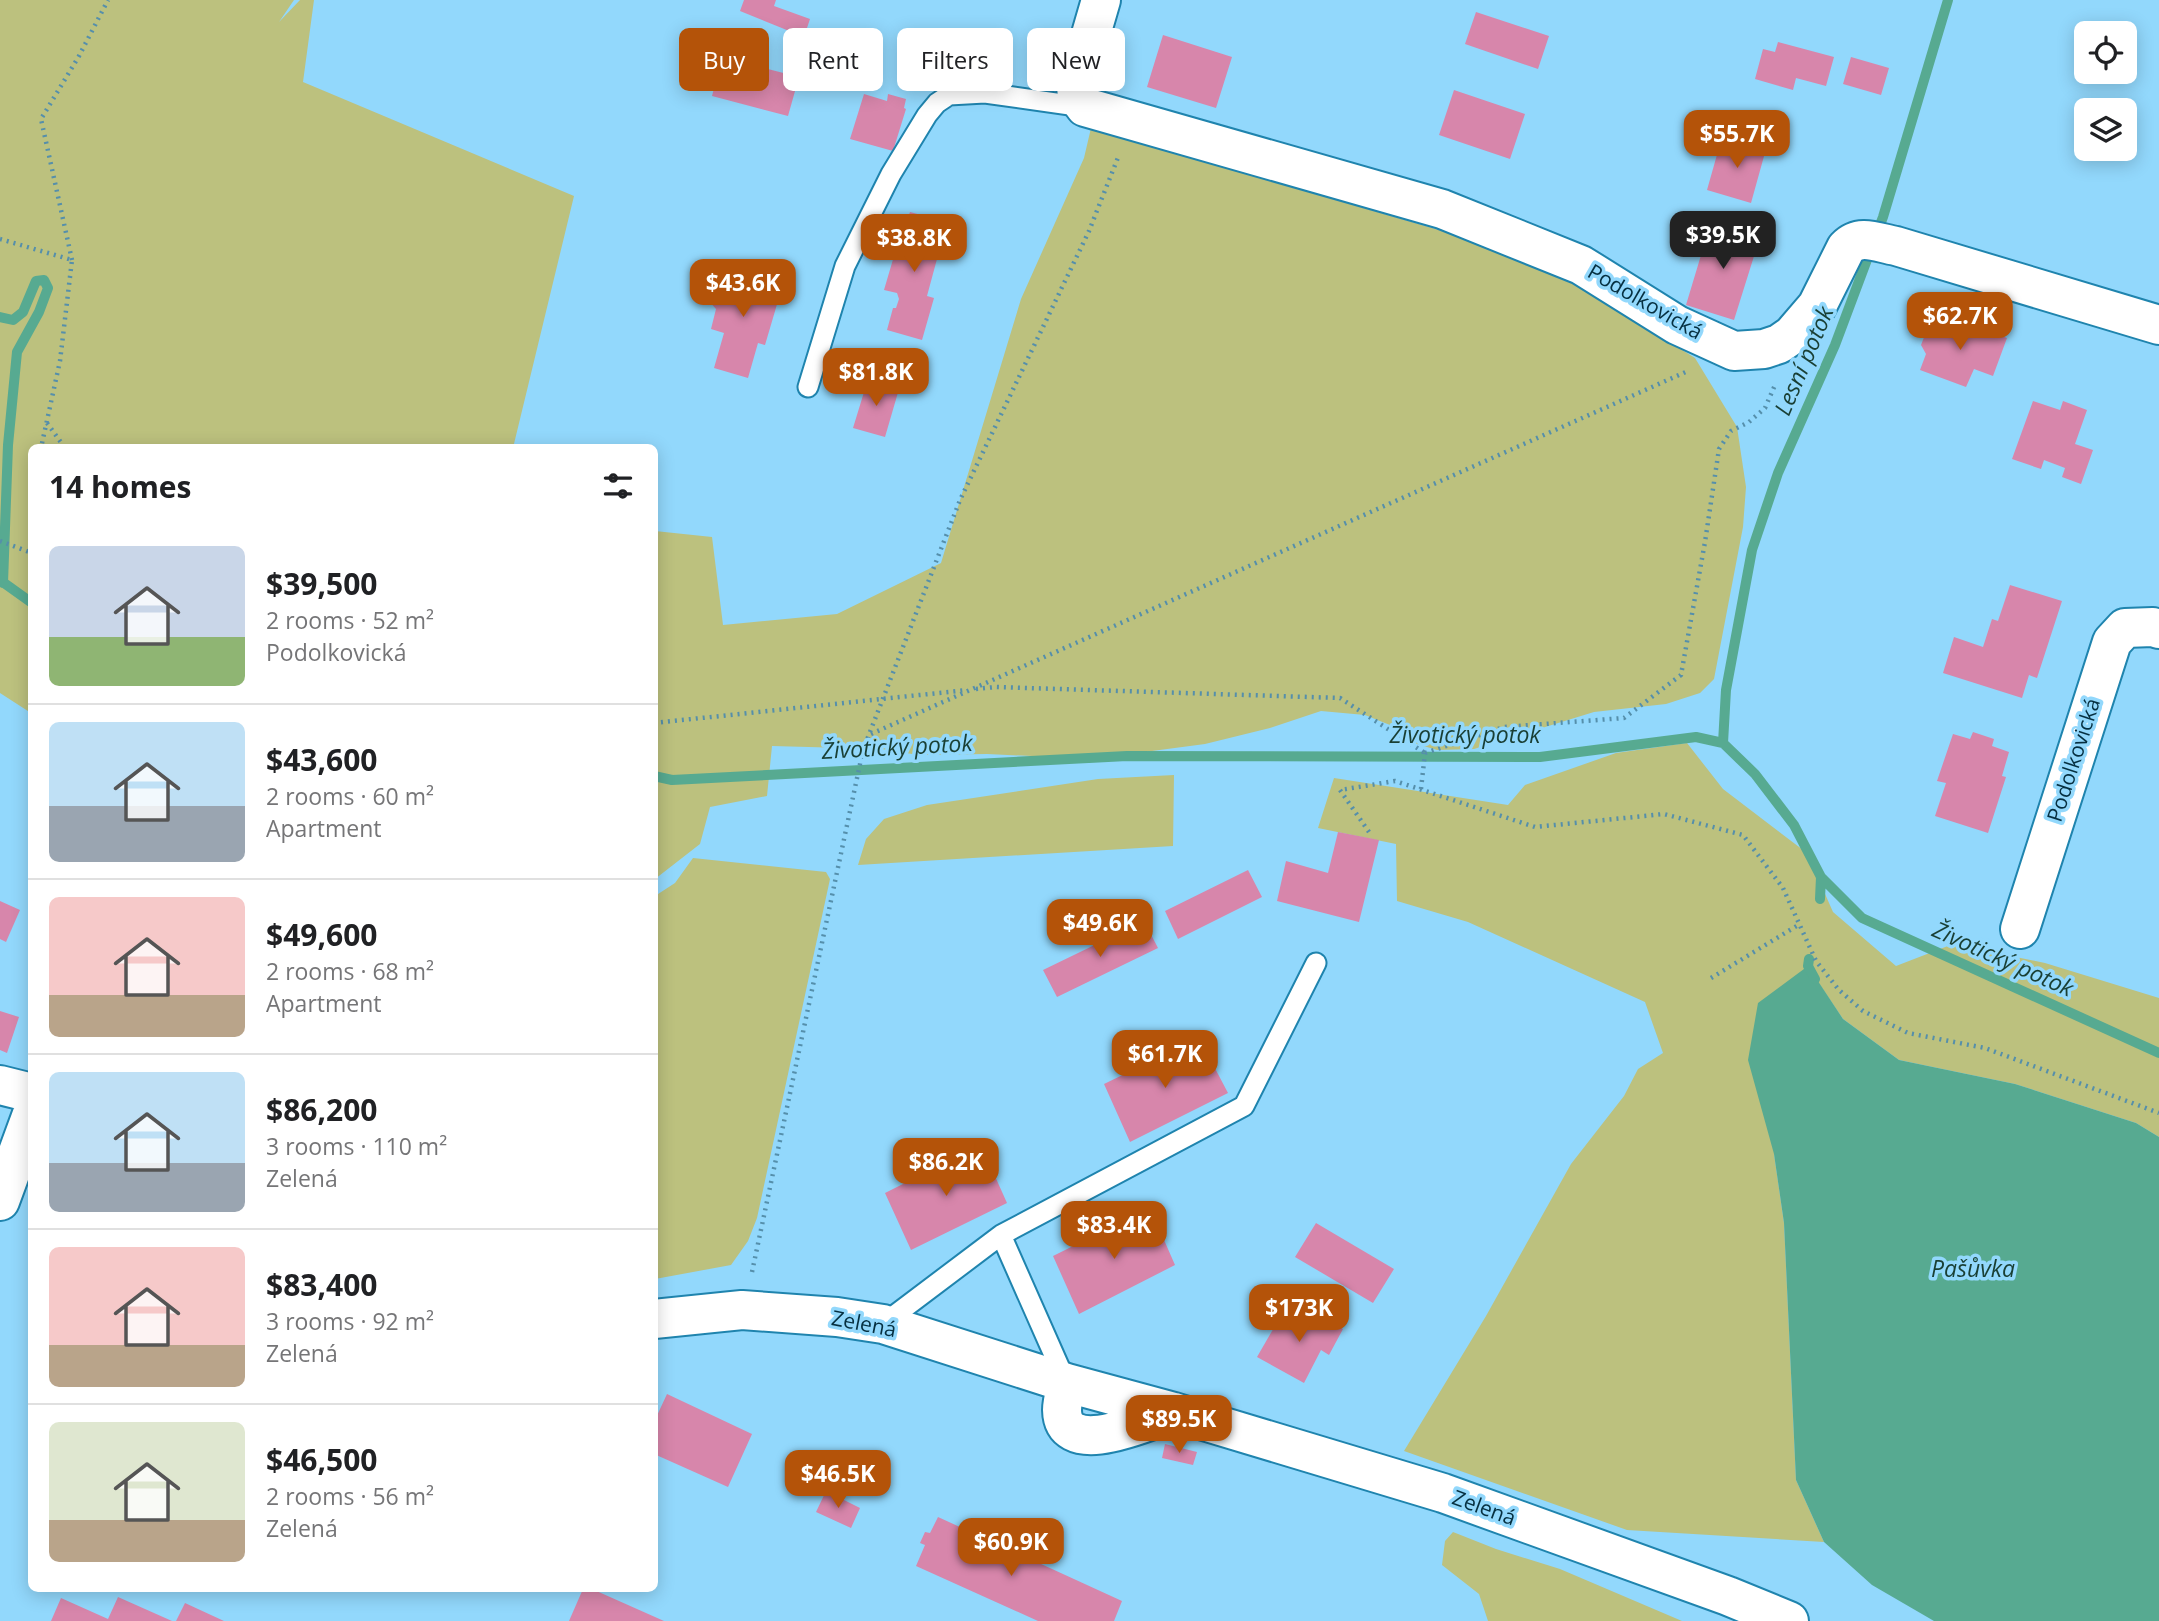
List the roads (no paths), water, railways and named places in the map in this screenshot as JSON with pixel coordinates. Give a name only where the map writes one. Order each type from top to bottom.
[{"type":"street","points":[[1086,107],[1077,96],[1076,86],[1101,0]]},
{"type":"street","name":"Podolkovická","points":[[1086,107],[1442,209],[1581,265],[1677,325],[1734,351],[1764,349],[1793,335],[1817,306],[1846,248],[1853,240],[1878,243],[2159,325]]},
{"type":"street","name":"Podolkovická","points":[[2020,929],[2112,642],[2125,628],[2159,629]]},
{"type":"street","points":[[0,1085],[28,1092]]},
{"type":"street","points":[[0,1201],[28,1125]]},
{"type":"street","name":"Zelená","points":[[658,1319],[741,1310],[837,1317],[883,1324],[1067,1383],[1062,1413],[1068,1425],[1077,1433],[1105,1435],[1174,1412],[1443,1493],[1728,1596],[1789,1621]]},
{"type":"lane","points":[[808,387],[845,266],[891,174],[937,103],[949,95],[985,93],[1086,107]]},
{"type":"lane","points":[[883,1324],[1001,1235],[1244,1106],[1317,963]]},
{"type":"lane","points":[[1001,1235],[1067,1383]]},
{"type":"water","name":"Pašůvka","points":[[1808,966],[1843,1019],[1899,1060],[2015,1084],[2136,1123],[2159,1137],[2159,1621],[1934,1621],[1872,1585],[1824,1542],[1796,1480],[1784,1223],[1774,1154],[1748,1060],[1758,1003]]},
{"type":"waterway","name":"Lesní potok","points":[[1723,743],[1726,690],[1752,550],[1778,473],[1835,345],[1883,217],[1948,0]]},
{"type":"waterway","points":[[0,317],[13,320],[23,312],[36,281],[44,280],[48,288],[39,312],[17,352],[8,445],[3,583]]},
{"type":"waterway","name":"Životický potok","points":[[0,580],[28,600]]},
{"type":"waterway","name":"Životický potok","points":[[658,777],[672,780],[1127,756],[1540,757],[1696,737],[1723,743],[1755,774],[1794,825],[1821,877],[1862,918],[2159,1053]]},
{"type":"waterway","points":[[1820,899],[1821,877]]},
{"type":"waterway","points":[[1809,959],[1808,966],[1815,979]]}]
